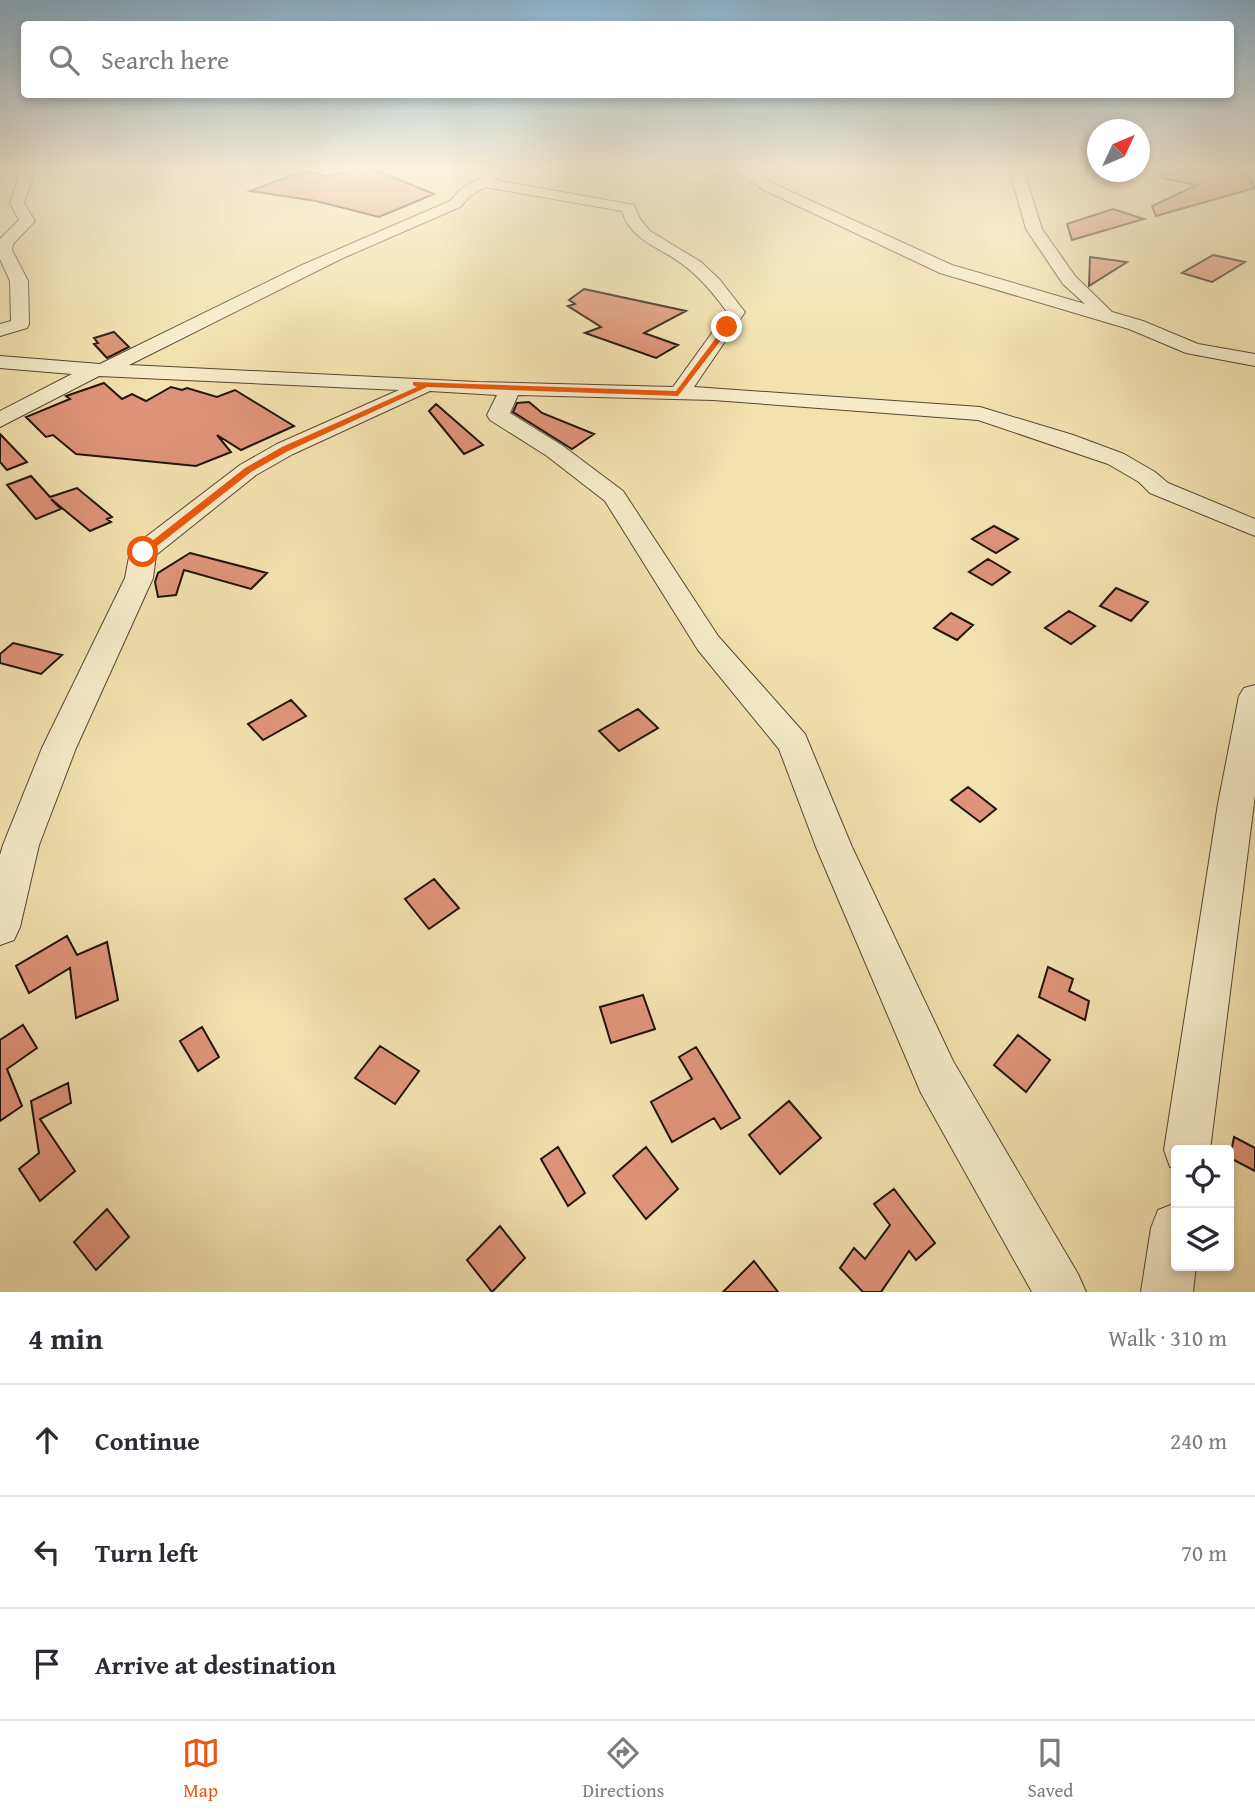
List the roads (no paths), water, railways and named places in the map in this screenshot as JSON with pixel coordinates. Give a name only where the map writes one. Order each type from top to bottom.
[{"type":"street","points":[[0,330],[20,324],[19,281],[4,250],[5,243],[19,229]]},
{"type":"street","points":[[0,420],[98,370],[164,344],[220,311],[398,229]]},
{"type":"street","points":[[638,229],[685,257],[708,277],[736,312],[678,394]]},
{"type":"street","points":[[860,229],[946,269],[1136,325],[1193,349],[1255,360]]},
{"type":"street","points":[[1034,229],[1069,280],[1111,317]]},
{"type":"street","points":[[0,362],[98,370],[509,390],[678,394],[980,414],[1065,440],[1116,460],[1147,477],[1159,488],[1255,528]]},
{"type":"street","points":[[0,927],[21,845],[59,748],[139,579],[143,552],[248,470],[285,449],[424,387],[415,384]]},
{"type":"street","points":[[509,390],[498,415],[555,451],[614,496],[708,643],[793,743],[834,847],[937,1077],[1060,1292]]},
{"type":"street","points":[[1188,1145],[1236,804],[1255,696]]},
{"type":"street","points":[[1167,1292],[1171,1264]]}]
